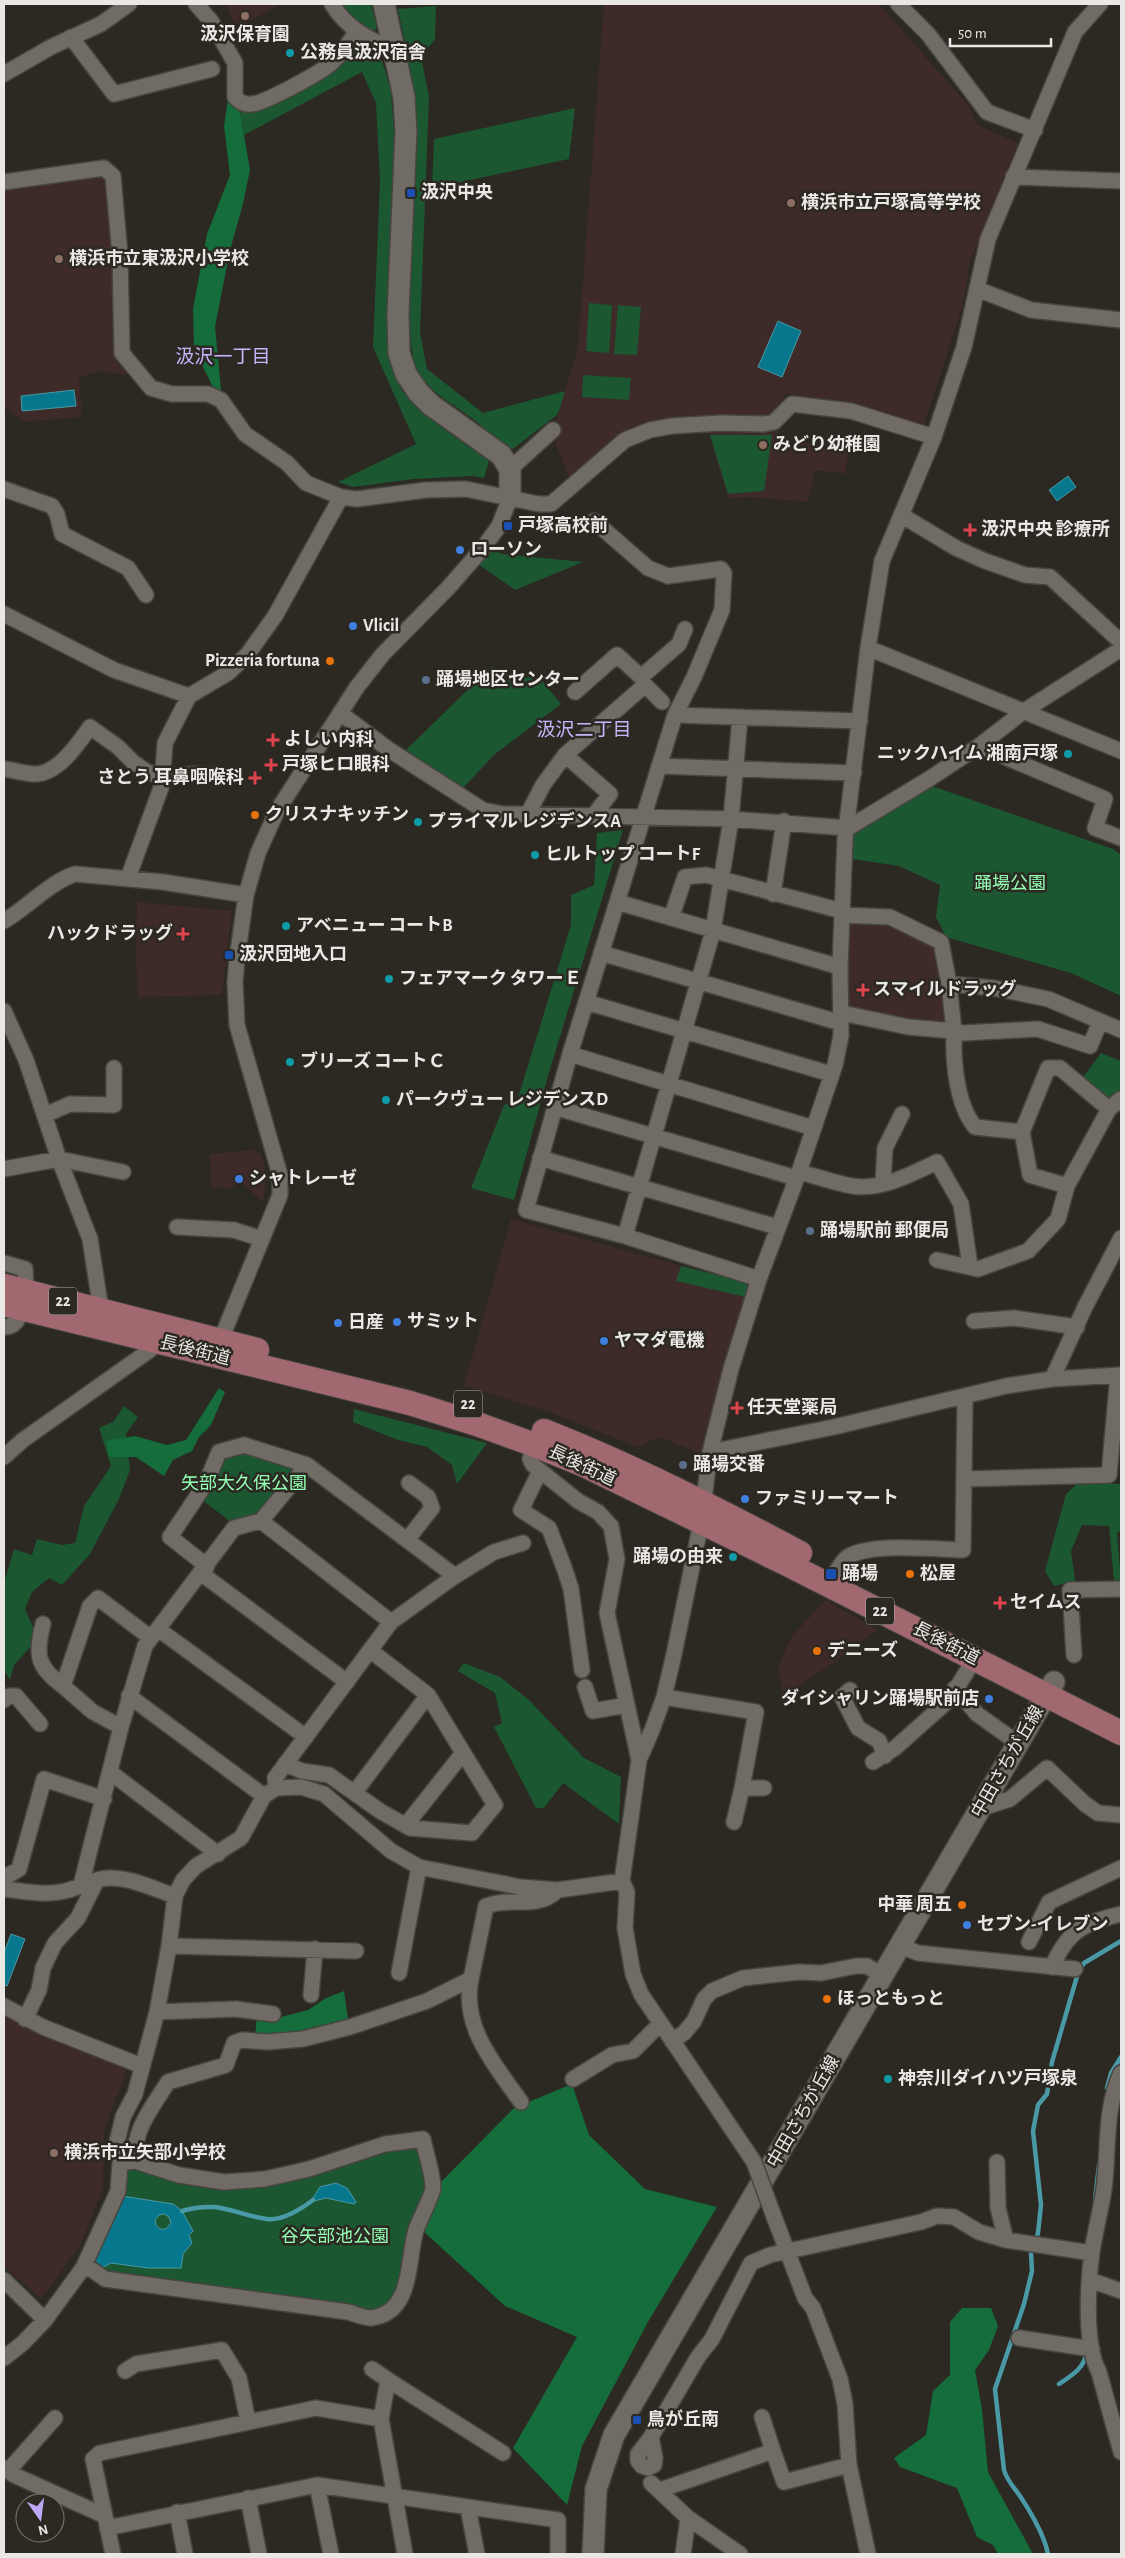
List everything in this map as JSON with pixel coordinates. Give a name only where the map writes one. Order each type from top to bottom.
[{"type":"main road","name":"長後街道","points":[[14,1298],[217,1349],[410,1403],[535,1445],[836,1572],[1051,1689],[1121,1733]]},
{"type":"main road","name":"長後街道","points":[[99,1318],[153,1341],[217,1349],[390,1381],[480,1407],[577,1444],[702,1514],[975,1658],[1051,1689]]},
{"type":"main road","name":"22","points":[[1051,1689],[1121,1714]]},
{"type":"street","points":[[4,74],[71,37],[101,24],[129,4]]},
{"type":"street","points":[[196,4],[211,21],[235,63],[235,97],[241,103],[252,104],[265,99],[326,67],[339,56],[356,33]]},
{"type":"street","points":[[332,4],[341,18],[356,33],[395,51]]},
{"type":"street","points":[[217,1349],[280,1195],[280,1174],[237,1024],[235,982],[246,896],[258,853],[277,811],[369,670],[448,588],[483,548],[499,526],[510,498],[510,469],[501,455],[431,405],[418,392],[406,374],[399,353],[398,321],[406,132],[404,97],[384,4]]},
{"type":"street","points":[[898,4],[928,34],[987,112],[1034,130]]},
{"type":"street","points":[[868,2554],[848,2465],[845,2404],[840,2379],[813,2308],[805,2298],[754,2162],[641,1994],[633,1974],[625,1928],[626,1892],[622,1881],[639,1760],[664,1696],[702,1514],[710,1452],[731,1369],[759,1279],[798,1175],[832,1074],[841,1036],[840,967],[845,839],[848,828],[868,648],[882,562],[934,436],[964,347],[988,239],[1075,32],[1100,4]]},
{"type":"street","points":[[71,37],[114,94],[212,69]]},
{"type":"street","points":[[4,182],[104,168],[113,176],[120,255],[122,353],[151,388],[172,394],[208,394],[221,400],[245,434],[287,463],[306,483],[341,497],[357,499],[426,490],[466,489],[539,504],[551,504],[625,440],[650,430],[712,423],[764,424],[774,422],[792,404],[852,411],[934,436]]},
{"type":"street","points":[[1013,177],[1121,181]]},
{"type":"street","points":[[977,289],[1014,305],[1031,310],[1121,320]]},
{"type":"street","points":[[510,469],[553,430]]},
{"type":"street","points":[[4,489],[52,506],[58,514],[62,534],[128,568],[146,595]]},
{"type":"street","points":[[128,878],[162,785],[165,743],[189,696],[228,673],[247,655],[275,616],[341,497]]},
{"type":"street","points":[[901,515],[956,548],[985,561],[1026,575],[1050,577],[1121,642]]},
{"type":"street","points":[[594,521],[648,568],[668,576],[721,568],[724,573],[722,610],[694,677],[675,715],[554,1107],[526,1210],[625,1236],[759,1279]]},
{"type":"street","points":[[4,614],[114,670],[189,696]]},
{"type":"street","points":[[528,814],[543,785],[565,755],[679,644],[685,629]]},
{"type":"street","points":[[868,648],[1121,751]]},
{"type":"street","points":[[340,713],[388,749],[483,810],[528,814],[784,821],[848,828],[929,779],[979,746],[1024,711],[1121,649]]},
{"type":"street","points":[[575,692],[618,655],[662,702]]},
{"type":"street","points":[[675,715],[860,721]]},
{"type":"street","points":[[625,1236],[713,931],[737,769],[740,718]]},
{"type":"street","points":[[4,769],[34,774],[44,773],[66,757],[90,727],[118,746],[133,762],[147,772],[162,776],[198,774],[227,776]]},
{"type":"street","points":[[979,746],[1105,798],[1096,828],[1121,838]]},
{"type":"street","points":[[565,755],[610,794],[594,816]]},
{"type":"street","points":[[659,766],[854,773]]},
{"type":"street","points":[[773,894],[784,821]]},
{"type":"street","points":[[4,921],[25,909],[62,878],[75,874],[128,878],[246,896]]},
{"type":"street","points":[[671,918],[685,878],[706,875],[842,913],[890,918],[941,942],[949,984],[954,1032],[953,1064],[968,1119],[975,1127],[1022,1132]]},
{"type":"street","points":[[616,902],[840,967]]},
{"type":"street","points":[[601,953],[698,981],[842,1018],[963,1033],[1038,1030],[1090,1046],[1100,1022]]},
{"type":"street","points":[[949,984],[994,988],[1048,999],[1121,1030]]},
{"type":"street","points":[[586,1002],[832,1074]]},
{"type":"street","points":[[4,1011],[26,1060],[59,1159],[90,1239],[99,1318]]},
{"type":"street","points":[[570,1054],[813,1128]]},
{"type":"street","points":[[45,1115],[70,1104],[114,1105],[114,1068]]},
{"type":"street","points":[[1067,1186],[1030,1175],[1022,1132],[1048,1068],[1060,1068],[1108,1109]]},
{"type":"street","points":[[937,1260],[978,1269],[1028,1251],[1058,1219],[1067,1186],[1108,1109],[1121,1099]]},
{"type":"street","points":[[554,1107],[798,1175],[851,1186],[868,1187],[900,1180],[936,1162],[961,1204],[970,1266]]},
{"type":"street","points":[[883,1183],[885,1148],[902,1114]]},
{"type":"street","points":[[540,1158],[777,1227]]},
{"type":"street","points":[[4,1169],[59,1159],[123,1172]]},
{"type":"street","points":[[176,1227],[234,1230],[262,1239]]},
{"type":"street","points":[[1052,1379],[1085,1307],[1121,1238]]},
{"type":"street","points":[[4,1264],[25,1269],[14,1298],[16,1323],[10,1327],[4,1327]]},
{"type":"street","points":[[974,1321],[1014,1318],[1077,1327]]},
{"type":"street","points":[[4,1457],[23,1440],[150,1350],[153,1341]]},
{"type":"street","points":[[710,1452],[965,1397],[1006,1386],[1052,1379],[1120,1375],[1109,1475],[965,1479]]},
{"type":"street","points":[[836,1572],[849,1555],[859,1552],[891,1549],[963,1550],[965,1397]]},
{"type":"street","points":[[347,1682],[204,1570],[170,1537],[206,1482],[219,1452],[244,1445],[307,1465],[455,1576]]},
{"type":"street","points":[[535,1445],[530,1458],[540,1471],[578,1501],[598,1512],[611,1526],[618,1559],[607,1613],[639,1760]]},
{"type":"street","points":[[81,1885],[121,1727],[145,1646],[234,1528],[261,1521],[307,1465]]},
{"type":"street","points":[[540,1471],[520,1510],[549,1528],[565,1570],[572,1597],[582,1670]]},
{"type":"street","points":[[407,1540],[432,1508],[428,1497],[409,1483]]},
{"type":"street","points":[[261,1521],[391,1622]]},
{"type":"street","points":[[83,2268],[91,2269],[105,2279],[348,2312],[370,2318],[386,2312],[402,2296],[410,2275],[410,2249],[420,2215],[433,2190],[423,2139],[386,2144],[309,2169],[265,2179],[224,2182],[178,2175],[128,2162],[117,2142],[123,2117],[135,2094],[157,2012],[169,1946],[175,1896],[183,1880],[196,1866],[241,1838],[270,1792],[274,1778],[391,1622],[455,1576],[494,1552],[523,1543]]},
{"type":"street","points":[[1074,1655],[1070,1590],[1121,1589]]},
{"type":"street","points":[[63,1686],[90,1606],[98,1598],[154,1633],[306,1737]]},
{"type":"street","points":[[43,1624],[38,1643],[41,1666],[47,1674],[93,1712],[121,1727]]},
{"type":"street","points":[[286,1764],[302,1771],[329,1775],[380,1811],[410,1828],[472,1833],[495,1805],[428,1695],[371,1651]]},
{"type":"street","points":[[850,1690],[842,1696],[858,1728],[879,1741],[879,1759],[950,1699],[975,1658]]},
{"type":"street","points":[[585,1687],[593,1710],[627,1706]]},
{"type":"street","points":[[955,1688],[978,1714],[1019,1744]]},
{"type":"street","name":"中田さちが丘線","points":[[593,2554],[596,2489],[614,2435],[1051,1689]]},
{"type":"street","points":[[355,1792],[428,1695]]},
{"type":"street","points":[[4,1700],[8,1696],[16,1696],[40,1724]]},
{"type":"street","points":[[130,1696],[270,1792],[301,1787],[324,1794],[391,1851],[419,1867],[520,1887],[558,1890],[622,1881]]},
{"type":"street","points":[[664,1696],[756,1712],[734,1822]]},
{"type":"street","points":[[406,1825],[463,1753]]},
{"type":"street","points":[[982,1808],[1010,1800],[1047,1768],[1085,1804],[1098,1813],[1121,1815]]},
{"type":"street","points":[[110,1772],[218,1854]]},
{"type":"street","points":[[4,1878],[19,1869],[44,1779],[104,1799]]},
{"type":"street","points":[[742,1788],[764,1788]]},
{"type":"street","points":[[399,1973],[419,1867]]},
{"type":"street","points":[[1029,1942],[1049,1902],[1121,1868]]},
{"type":"street","points":[[4,1889],[43,1893],[65,1892],[81,1885],[96,1882],[99,1879],[110,1878],[124,1880],[175,1896]]},
{"type":"street","points":[[25,2019],[39,1990],[42,1968],[55,1943],[78,1918],[96,1882]]},
{"type":"street","points":[[521,2102],[477,2037],[467,1996],[486,1906],[495,1903],[537,1902],[549,1899],[558,1890]]},
{"type":"street","points":[[1052,1967],[1060,1949],[1070,1936],[1084,1925],[1121,1914]]},
{"type":"street","points":[[169,1946],[356,1951]]},
{"type":"street","points":[[901,1946],[918,1953],[1075,1969]]},
{"type":"street","points":[[312,1995],[315,1950]]},
{"type":"street","points":[[672,2041],[684,2034],[694,2021],[704,1999],[712,1991],[743,1978],[799,1972],[821,1973],[856,1966],[867,1966],[884,1976]]},
{"type":"street","points":[[4,2358],[23,2343],[45,2320],[83,2268],[118,2191],[134,2147],[138,2129],[168,2082],[226,2065],[234,2043],[242,2040],[267,2042],[303,2039],[350,2027],[418,2004],[471,1979]]},
{"type":"street","points":[[4,2006],[25,2019],[142,2066]]},
{"type":"street","points":[[157,2012],[236,2009],[273,2014]]},
{"type":"street","points":[[573,2079],[612,2055],[633,2050],[660,2024]]},
{"type":"street","points":[[1121,2073],[1117,2082],[1106,2142],[1104,2187],[1092,2253],[1090,2280],[1093,2361],[1099,2372],[1121,2452]]},
{"type":"street","points":[[997,2162],[998,2208],[1006,2240]]},
{"type":"street","points":[[651,2437],[698,2357],[712,2339],[751,2263],[788,2250],[921,2222],[937,2216],[954,2217],[980,2232],[1006,2240],[1092,2253]]},
{"type":"street","points":[[4,2280],[45,2320]]},
{"type":"street","points":[[1090,2280],[1121,2291]]},
{"type":"street","points":[[1019,2338],[1092,2349]]},
{"type":"street","points":[[124,2371],[136,2364],[222,2350],[239,2378],[248,2421]]},
{"type":"street","points":[[372,2369],[502,2453]]},
{"type":"street","points":[[388,2380],[381,2419],[405,2554]]},
{"type":"street","points":[[113,2554],[94,2459],[100,2452],[316,2408],[381,2419]]},
{"type":"street","points":[[762,2417],[784,2482],[848,2465]]},
{"type":"street","points":[[55,2418],[6,2469],[106,2522],[177,2512],[317,2485],[558,2520],[558,2554]]},
{"type":"street","points":[[740,2554],[688,2518],[656,2487],[773,2451]]},
{"type":"street","points":[[317,2485],[331,2554]]},
{"type":"street","points":[[248,2498],[259,2554]]},
{"type":"street","points":[[468,2508],[477,2554]]},
{"type":"street","points":[[177,2512],[185,2554]]},
{"type":"street","points":[[683,2554],[688,2518]]},
{"type":"shaded area","name":"汲沢保育園","points":[[225,4],[281,4],[237,28]]},
{"type":"shaded area","name":"横浜市立戸塚高等学校","points":[[604,4],[879,4],[969,106],[977,125],[1018,143],[970,262],[962,308],[924,424],[785,393],[777,425],[780,441],[849,448],[845,474],[815,470],[808,502],[752,497],[728,498],[705,420],[642,427],[598,451],[570,480],[552,434],[578,347]]},
{"type":"shaded area","name":"横浜市立東汲沢小学校","points":[[105,175],[111,181],[127,375],[101,371],[79,377],[82,412],[78,417],[25,422],[4,408],[4,189],[44,181]]},
{"type":"shaded area","name":"ハックドラッグ","points":[[137,902],[232,911],[222,995],[138,997],[136,956]]},
{"type":"shaded area","points":[[848,919],[888,921],[938,947],[944,1021],[898,1018],[848,1009]]},
{"type":"shaded area","name":"シャトレーゼ","points":[[253,1150],[261,1154],[267,1176],[263,1203],[241,1181],[231,1188],[211,1187],[210,1154]]},
{"type":"shaded area","name":"ヤマダ電機","points":[[511,1219],[681,1266],[677,1281],[745,1297],[701,1454],[659,1437],[638,1447],[547,1411],[464,1386]]},
{"type":"shaded area","name":"デニーズ","points":[[826,1600],[877,1630],[829,1666],[783,1696],[778,1666],[792,1636]]},
{"type":"shaded area","name":"横浜市立矢部小学校","points":[[4,2012],[128,2067],[104,2130],[103,2188],[81,2244],[41,2299],[4,2266]]},
{"type":"green space","points":[[341,4],[371,4],[377,28],[373,32],[363,27],[351,17]]},
{"type":"green space","points":[[436,6],[435,39],[421,57],[429,97],[420,332],[427,369],[483,413],[565,391],[558,414],[513,449],[502,444],[478,423],[431,388],[417,369],[412,352],[409,329],[416,99],[398,9]]},
{"type":"green space","points":[[358,43],[382,61],[391,90],[394,134],[390,357],[402,391],[445,430],[489,461],[484,478],[473,476],[414,479],[353,487],[338,482],[416,444],[373,347],[380,182],[376,103],[362,72],[244,135],[240,112],[255,112],[322,78],[341,63]]},
{"type":"green space","points":[[228,99],[240,112],[250,170],[230,250],[215,327],[221,390],[214,389],[194,349],[193,309],[207,234],[230,175],[224,126]]},
{"type":"green space","points":[[575,108],[569,159],[432,188],[434,139]]},
{"type":"green space","points":[[589,303],[612,305],[609,353],[586,351]]},
{"type":"green space","points":[[618,305],[641,307],[637,355],[614,354]]},
{"type":"green space","points":[[583,375],[631,378],[629,400],[582,397]]},
{"type":"green space","points":[[710,435],[772,435],[764,491],[728,494]]},
{"type":"green space","points":[[491,549],[503,554],[583,562],[515,590],[478,564]]},
{"type":"green space","points":[[492,666],[505,680],[538,676],[561,704],[495,754],[463,788],[404,752]]},
{"type":"green space","name":"踊場公園","points":[[929,785],[1113,849],[1121,855],[1121,996],[1071,973],[946,937],[936,917],[940,885],[899,866],[852,859],[852,831]]},
{"type":"green space","points":[[623,830],[547,1079],[514,1200],[471,1188],[504,1105],[518,1098],[571,925],[571,895],[594,885],[597,833]]},
{"type":"green space","points":[[1101,1053],[1121,1061],[1121,1094],[1109,1103],[1081,1080]]},
{"type":"green space","points":[[681,1266],[749,1283],[745,1297],[676,1281]]},
{"type":"green space","points":[[219,1388],[225,1392],[211,1425],[199,1437],[192,1451],[173,1460],[164,1476],[136,1457],[109,1457],[106,1441],[135,1436],[167,1445],[186,1440]]},
{"type":"green space","points":[[124,1406],[138,1417],[126,1434],[130,1470],[119,1499],[90,1554],[62,1585],[49,1578],[32,1592],[25,1609],[33,1627],[34,1643],[14,1665],[10,1680],[4,1670],[4,1583],[14,1549],[32,1555],[37,1539],[62,1545],[75,1543],[84,1506],[111,1466],[99,1428],[113,1422]]},
{"type":"green space","points":[[354,1409],[487,1443],[457,1484],[452,1465],[427,1447],[398,1440],[353,1422]]},
{"type":"green space","name":"矢部大久保公園","points":[[244,1452],[292,1466],[293,1470],[258,1515],[230,1521],[202,1500],[224,1456]]},
{"type":"green space","points":[[1079,1482],[1121,1484],[1121,1530],[1117,1533],[1121,1581],[1114,1581],[1109,1526],[1082,1525],[1071,1551],[1075,1581],[1054,1586],[1045,1571],[1066,1494]]},
{"type":"green space","points":[[464,1663],[500,1677],[529,1700],[584,1758],[621,1777],[619,1824],[563,1783],[544,1808],[536,1808],[494,1727],[502,1723],[495,1693],[458,1671]]},
{"type":"green space","points":[[344,1991],[348,2019],[307,2033],[255,2037],[257,2015],[277,2018],[308,2010],[326,1998]]},
{"type":"green space","points":[[572,2084],[589,2135],[645,2189],[717,2207],[648,2322],[582,2446],[567,2505],[513,2448],[577,2337],[505,2306],[422,2230],[441,2182],[514,2108]]},
{"type":"green space","name":"谷矢部池公園","points":[[419,2144],[427,2187],[406,2249],[396,2292],[387,2307],[373,2314],[106,2276],[92,2264],[123,2193],[128,2169],[133,2167],[222,2187]]},
{"type":"green space","points":[[962,2308],[991,2308],[998,2326],[989,2350],[975,2370],[982,2409],[988,2472],[1033,2554],[998,2554],[993,2545],[977,2537],[957,2488],[900,2467],[894,2458],[926,2435],[933,2391],[950,2375],[950,2322]]},
{"type":"water","points":[[778,321],[801,331],[782,377],[758,367]]},
{"type":"water","points":[[74,390],[76,406],[22,411],[21,396]]},
{"type":"water","points":[[1068,476],[1076,487],[1057,501],[1049,490]]},
{"type":"water","points":[[11,1934],[25,1939],[7,1986],[4,1985],[4,1953]]},
{"type":"water","points":[[336,2183],[347,2188],[356,2202],[354,2204],[326,2198],[314,2201],[313,2198],[320,2187]]},
{"type":"water","points":[[122,2196],[173,2204],[182,2211],[193,2231],[189,2235],[192,2243],[183,2254],[181,2268],[148,2268],[111,2263],[98,2270],[92,2264]],"holes":[[[164,2214],[169,2217],[171,2223],[166,2229],[160,2229],[156,2225],[155,2220],[159,2215]]]},
{"type":"waterway","points":[[1048,2554],[1037,2524],[1005,2474],[995,2389],[1024,2304],[1032,2271],[1031,2253],[1038,2233],[1041,2205],[1033,2131],[1038,2105],[1047,2094],[1052,2062],[1078,1973],[1084,1963],[1121,1941]]},
{"type":"waterway","points":[[1107,2088],[1111,2073],[1121,2057]]},
{"type":"waterway","points":[[1095,2200],[1099,2165]]},
{"type":"waterway","points":[[182,2211],[216,2207],[255,2217],[273,2219],[292,2214],[313,2200]]},
{"type":"waterway","points":[[1059,2384],[1081,2367],[1086,2352]]},
{"type":"place","name":"汲沢保育園","points":[[245,16]]},
{"type":"place","name":"公務員汲沢宿舎","points":[[290,53]]},
{"type":"place","name":"汲沢中央","points":[[411,193]]},
{"type":"place","name":"横浜市立戸塚高等学校","points":[[791,203]]},
{"type":"place","name":"横浜市立東汲沢小学校","points":[[59,259]]},
{"type":"place","name":"みどり幼稚園","points":[[763,445]]},
{"type":"place","name":"戸塚高校前","points":[[508,526]]},
{"type":"place","name":"汲沢中央 診療所","points":[[970,530]]},
{"type":"place","name":"ローソン","points":[[460,550]]},
{"type":"place","name":"Vlicil","points":[[353,626]]},
{"type":"place","name":"Pizzeria fortuna","points":[[330,661]]},
{"type":"place","name":"踊場地区センター","points":[[426,680]]},
{"type":"place","name":"よしい内科","points":[[273,740]]},
{"type":"place","name":"ニックハイム 湘南戸塚","points":[[1068,754]]},
{"type":"place","name":"戸塚ヒロ眼科","points":[[271,765]]},
{"type":"place","name":"さとう 耳鼻咽喉科","points":[[255,778]]},
{"type":"place","name":"クリスナキッチン","points":[[255,815]]},
{"type":"place","name":"プライマル レジデンスA","points":[[418,822]]},
{"type":"place","name":"ヒルトップ コートF","points":[[535,855]]},
{"type":"place","name":"アベニュー コートB","points":[[286,926]]},
{"type":"place","name":"ハックドラッグ","points":[[183,934]]},
{"type":"place","name":"汲沢団地入口","points":[[229,955]]},
{"type":"place","name":"フェアマーク タワーＥ","points":[[389,979]]},
{"type":"place","name":"スマイルドラッグ","points":[[863,990]]},
{"type":"place","name":"ブリーズ コートＣ","points":[[290,1062]]},
{"type":"place","name":"パークヴュー レジデンスD","points":[[386,1100]]},
{"type":"place","name":"シャトレーゼ","points":[[239,1179]]},
{"type":"place","name":"踊場駅前 郵便局","points":[[810,1231]]},
{"type":"place","name":"サミット","points":[[397,1322]]},
{"type":"place","name":"日産","points":[[338,1323]]},
{"type":"place","name":"ヤマダ電機","points":[[604,1341]]},
{"type":"place","name":"任天堂薬局","points":[[737,1408]]},
{"type":"place","name":"踊場交番","points":[[683,1465]]},
{"type":"place","name":"ファミリーマート","points":[[745,1499]]},
{"type":"place","name":"踊場の由来","points":[[733,1557]]},
{"type":"place","name":"踊場","points":[[831,1574]]},
{"type":"place","name":"松屋","points":[[910,1574]]},
{"type":"place","name":"セイムス","points":[[1000,1603]]},
{"type":"place","name":"デニーズ","points":[[817,1651]]},
{"type":"place","name":"ダイシャリン踊場駅前店","points":[[989,1699]]},
{"type":"place","name":"中華 周五","points":[[962,1905]]},
{"type":"place","name":"セブン-イレブン","points":[[967,1925]]},
{"type":"place","name":"ほっともっと","points":[[827,1999]]},
{"type":"place","name":"神奈川ダイハツ戸塚泉","points":[[888,2079]]},
{"type":"place","name":"横浜市立矢部小学校","points":[[54,2153]]},
{"type":"place","name":"鳥が丘南","points":[[637,2420]]},
{"type":"district","name":"汲沢一丁目","points":[[223,357]]},
{"type":"district","name":"汲沢二丁目","points":[[584,730]]}]
